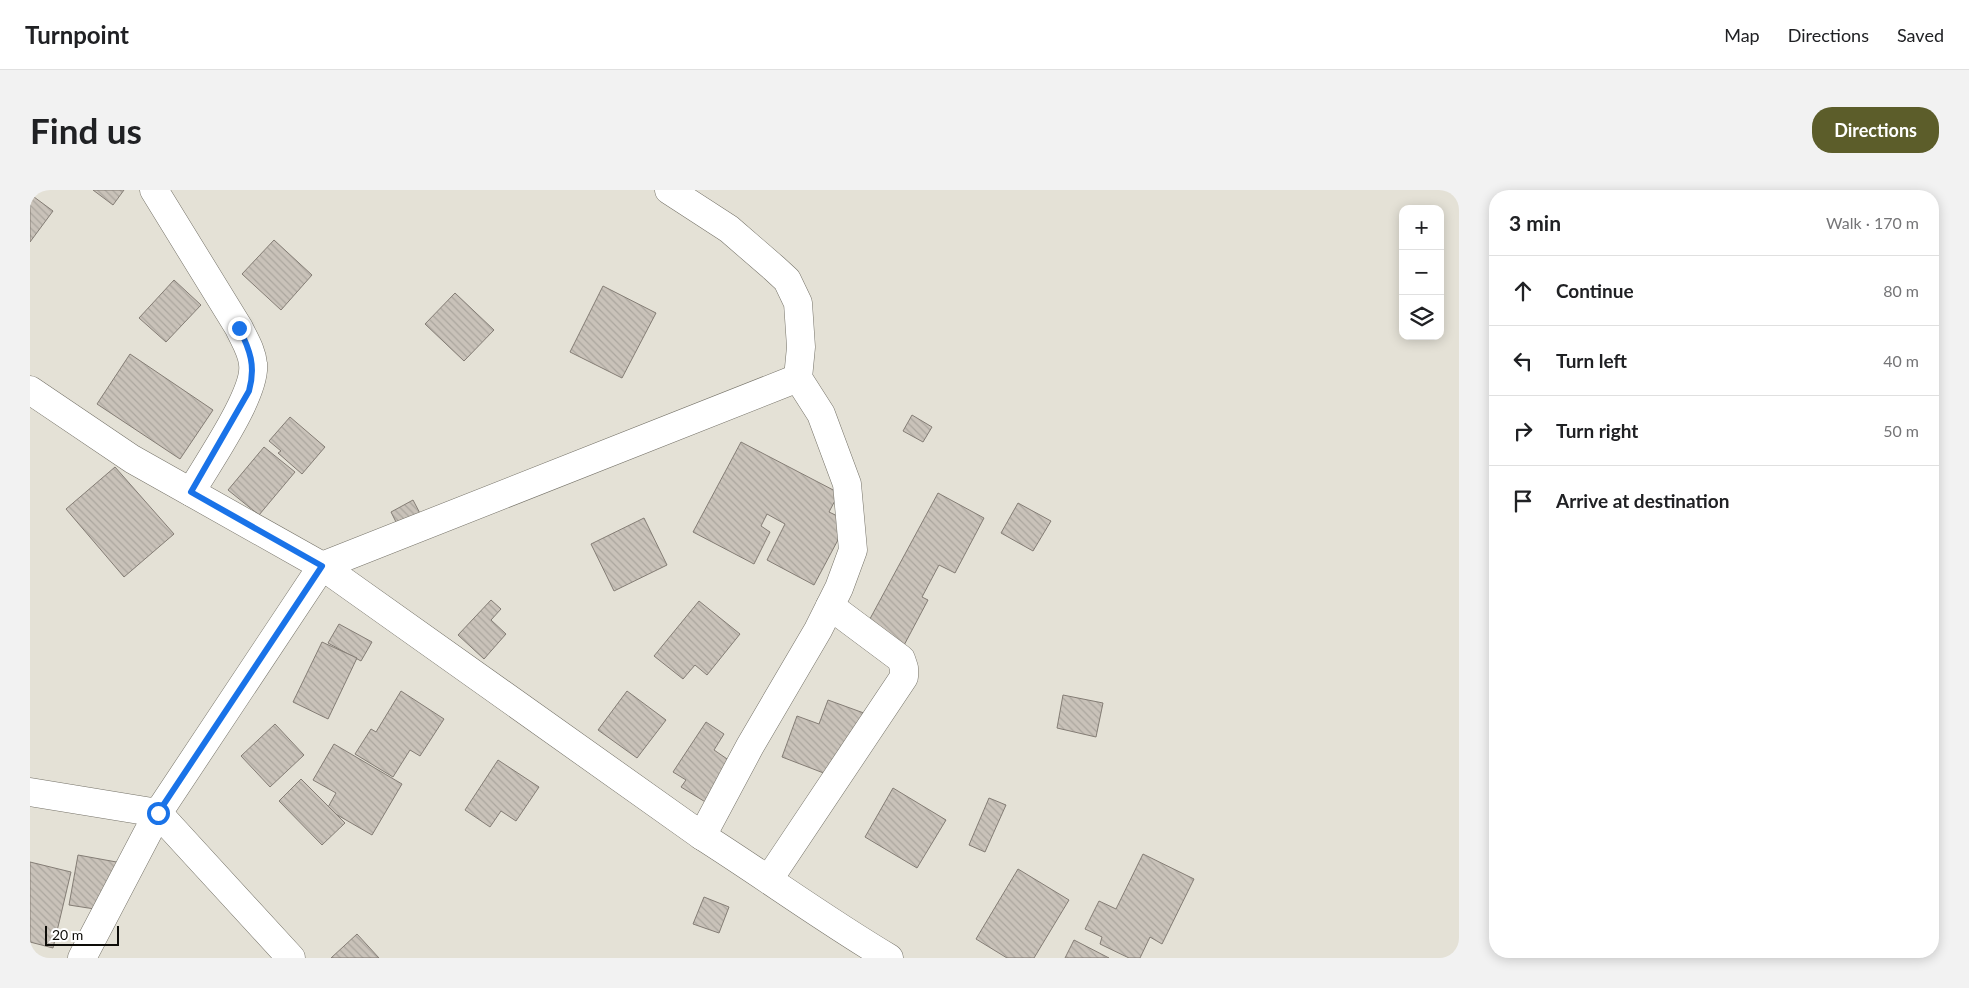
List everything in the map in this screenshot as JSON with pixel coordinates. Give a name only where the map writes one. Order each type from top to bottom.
[{"type":"street","points":[[154,190],[239,328],[250,350],[253,364],[249,391],[191,492]]},
{"type":"street","points":[[669,190],[729,229],[787,280],[798,303],[801,347],[798,378],[821,414],[847,484],[852,550],[839,588],[830,606],[750,746],[702,836]]},
{"type":"street","points":[[82,958],[158,813],[322,566],[798,378]]},
{"type":"street","points":[[30,390],[132,459],[322,566],[702,836],[769,879],[841,930],[889,958]]},
{"type":"street","points":[[769,879],[904,677],[904,668],[900,659],[830,606]]},
{"type":"street","points":[[30,792],[158,813],[291,958]]},
{"type":"building","points":[[93,190],[124,190],[113,205]]},
{"type":"building","points":[[30,194],[53,211],[30,242]]},
{"type":"building","points":[[274,240],[312,275],[281,310],[242,274]]},
{"type":"building","points":[[174,280],[201,305],[166,342],[139,318]]},
{"type":"building","points":[[603,286],[656,313],[622,378],[570,352]]},
{"type":"building","points":[[455,293],[494,330],[464,361],[425,324]]},
{"type":"building","points":[[130,354],[213,410],[180,459],[97,404]]},
{"type":"building","points":[[912,415],[932,427],[923,442],[903,431]]},
{"type":"building","points":[[290,417],[325,447],[302,474],[278,453],[281,451],[269,441]]},
{"type":"building","points":[[741,442],[839,493],[829,512],[848,521],[814,585],[767,560],[785,524],[767,514],[761,526],[770,532],[754,564],[693,532]]},
{"type":"building","points":[[264,447],[295,472],[259,515],[228,490]]},
{"type":"building","points":[[115,467],[174,534],[124,577],[66,509]]},
{"type":"building","points":[[938,493],[984,518],[955,573],[939,565],[922,597],[928,600],[902,649],[865,628]]},
{"type":"building","points":[[413,500],[423,519],[400,530],[391,512]]},
{"type":"building","points":[[1018,503],[1051,521],[1033,551],[1001,533]]},
{"type":"building","points":[[644,518],[667,565],[614,591],[591,544]]},
{"type":"building","points":[[491,600],[501,609],[491,620],[506,634],[484,659],[458,635]]},
{"type":"building","points":[[699,601],[740,634],[707,675],[695,665],[683,679],[654,656]]},
{"type":"building","points":[[339,624],[372,642],[361,661],[328,643]]},
{"type":"building","points":[[322,642],[357,658],[328,719],[293,702]]},
{"type":"building","points":[[401,691],[444,719],[420,756],[410,750],[393,777],[355,754],[371,729],[376,732]]},
{"type":"building","points":[[627,691],[666,720],[637,758],[598,730]]},
{"type":"building","points":[[1063,695],[1103,703],[1096,737],[1057,728]]},
{"type":"building","points":[[828,700],[872,716],[847,782],[782,757],[797,716],[819,724]]},
{"type":"building","points":[[706,722],[724,734],[714,750],[733,763],[707,803],[681,787],[686,780],[673,772]]},
{"type":"building","points":[[275,724],[304,755],[270,787],[241,756]]},
{"type":"building","points":[[334,744],[402,784],[372,835],[327,809],[336,793],[313,780]]},
{"type":"building","points":[[498,760],[539,787],[516,821],[501,811],[490,827],[465,810]]},
{"type":"building","points":[[301,779],[345,823],[322,845],[279,801]]},
{"type":"building","points":[[893,788],[946,820],[917,868],[865,837]]},
{"type":"building","points":[[989,798],[1006,805],[985,852],[969,845]]},
{"type":"building","points":[[1143,854],[1194,879],[1162,944],[1150,937],[1140,958],[1129,958],[1100,944],[1102,937],[1085,929],[1099,901],[1116,909]]},
{"type":"building","points":[[78,855],[122,863],[114,912],[69,905]]},
{"type":"building","points":[[30,862],[71,872],[53,948],[30,942]]},
{"type":"building","points":[[1018,869],[1069,900],[1034,958],[1007,958],[976,939]]},
{"type":"building","points":[[704,897],[729,907],[719,933],[693,924]]},
{"type":"building","points":[[357,934],[379,958],[331,958]]},
{"type":"building","points":[[1074,940],[1109,958],[1065,958]]},
{"type":"route","points":[[158,813],[322,566],[191,492],[249,391],[253,379],[253,364],[250,350],[239,328]]}]
